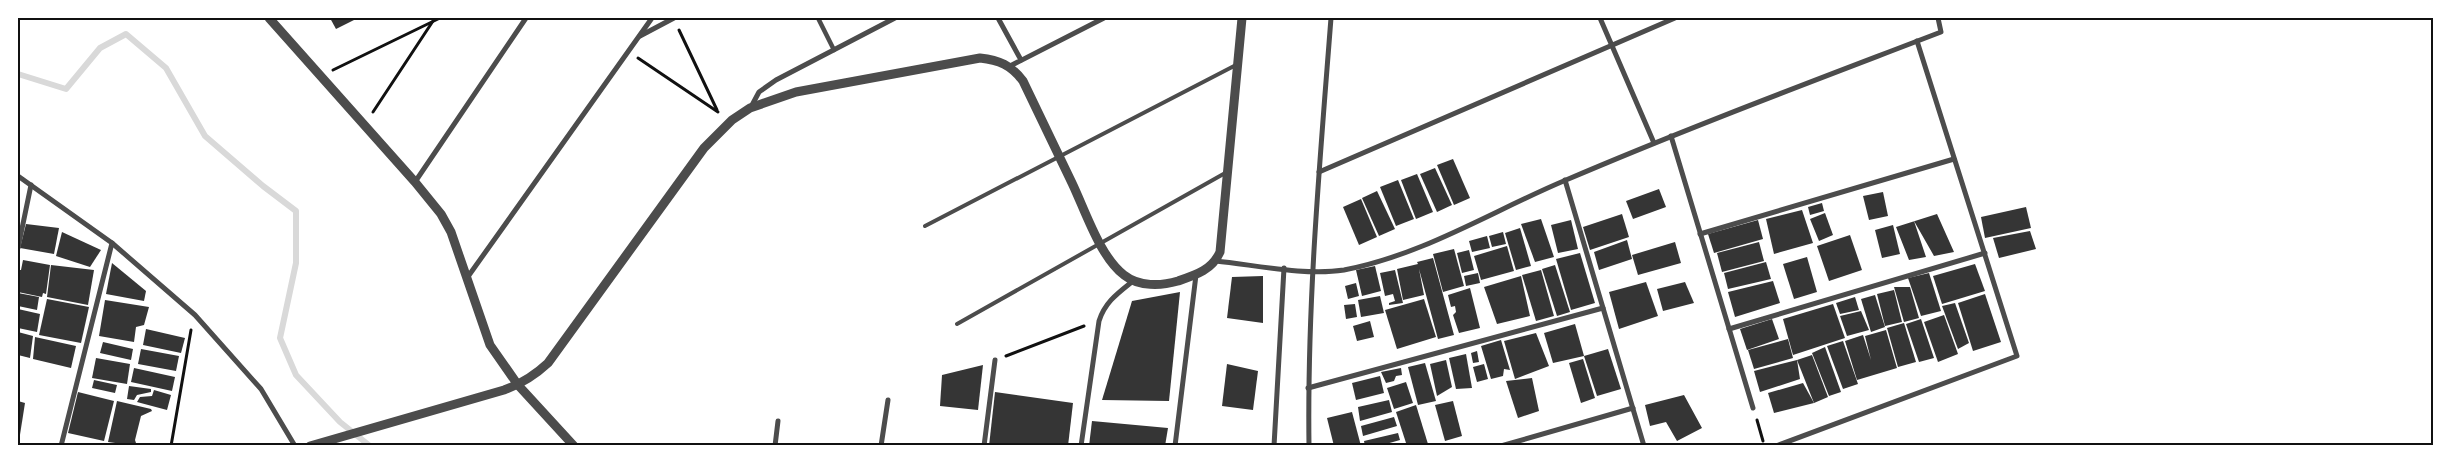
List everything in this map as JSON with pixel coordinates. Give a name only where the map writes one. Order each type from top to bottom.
[{"type":"street","points":[[268,18],[416,182],[440,214],[451,232],[490,345],[518,386],[574,446]]},
{"type":"street","points":[[416,182],[526,18]]},
{"type":"street","points":[[467,278],[652,18]]},
{"type":"street","points":[[640,36],[674,18]]},
{"type":"street","points":[[818,18],[834,50]]},
{"type":"street","points":[[750,108],[759,92],[776,80],[895,18]]},
{"type":"street","points":[[998,18],[1022,60]]},
{"type":"street","points":[[1010,66],[1104,18]]},
{"type":"street","points":[[310,446],[518,386],[535,375],[548,363],[704,148],[732,120],[750,108],[796,92],[980,58],[996,60],[1010,66],[1022,81],[1060,156],[1100,243],[1117,269],[1133,281],[1153,285],[1167,284],[1196,275],[1216,261],[1220,252],[1242,18]]},
{"type":"street","points":[[1309,446],[1308,388],[1312,271],[1331,18]]},
{"type":"street","points":[[1600,18],[1654,143]]},
{"type":"street","points":[[1319,172],[1675,18]]},
{"type":"street","points":[[1216,261],[1312,271],[1342,270],[1400,255],[1432,243],[1565,180],[1654,143],[1941,32],[1938,18]]},
{"type":"street","points":[[1776,446],[2017,356],[1917,41]]},
{"type":"street","points":[[1671,136],[1753,408]]},
{"type":"street","points":[[1700,234],[1954,159]]},
{"type":"street","points":[[18,176],[112,243],[195,315],[261,390],[295,446]]},
{"type":"street","points":[[1565,180],[1644,446]]},
{"type":"street","points":[[18,248],[31,184]]},
{"type":"street","points":[[60,446],[112,243]]},
{"type":"street","points":[[1729,329],[1985,253]]},
{"type":"street","points":[[1274,446],[1284,268]]},
{"type":"street","points":[[1175,446],[1196,275]]},
{"type":"street","points":[[1081,446],[1099,321],[1103,310],[1112,298],[1133,281]]},
{"type":"street","points":[[1308,388],[1604,308]]},
{"type":"street","points":[[984,446],[995,360]]},
{"type":"street","points":[[880,446],[888,400]]},
{"type":"street","points":[[1501,446],[1633,408]]},
{"type":"street","points":[[775,446],[778,421]]},
{"type":"lane","points":[[925,226],[1238,64]]},
{"type":"lane","points":[[957,324],[1228,171]]},
{"type":"path","points":[[322,76],[440,18]]},
{"type":"path","points":[[674,18],[717,111]]},
{"type":"path","points":[[365,125],[433,21]]},
{"type":"path","points":[[628,51],[732,120]]},
{"type":"path","points":[[172,446],[195,315]]},
{"type":"path","points":[[995,360],[1099,321]]},
{"type":"path","points":[[1753,408],[1764,446]]},
{"type":"building","points":[[330,18],[358,18],[336,29]]},
{"type":"building","points":[[1453,159],[1470,198],[1454,205],[1437,165]]},
{"type":"building","points":[[1435,168],[1452,205],[1437,212],[1420,174]]},
{"type":"building","points":[[1417,174],[1433,212],[1416,219],[1401,180]]},
{"type":"building","points":[[1398,180],[1414,219],[1396,226],[1380,187]]},
{"type":"building","points":[[1659,189],[1666,207],[1633,219],[1626,201]]},
{"type":"building","points":[[1377,191],[1395,229],[1379,236],[1362,198]]},
{"type":"building","points":[[1883,192],[1888,216],[1869,220],[1863,196]]},
{"type":"building","points":[[1361,199],[1377,237],[1359,245],[1343,207]]},
{"type":"building","points":[[1822,203],[1824,211],[1810,215],[1808,207]]},
{"type":"building","points":[[2026,207],[2031,228],[1985,238],[1981,217]]},
{"type":"building","points":[[1802,210],[1813,243],[1774,254],[1766,219]]},
{"type":"building","points":[[1825,213],[1833,235],[1819,241],[1810,219]]},
{"type":"building","points":[[1622,214],[1629,237],[1590,250],[1583,227]]},
{"type":"building","points":[[1937,214],[1954,252],[1934,256],[1914,221]]},
{"type":"building","points":[[1541,219],[1554,257],[1535,262],[1521,224]]},
{"type":"building","points":[[1571,220],[1578,249],[1558,253],[1551,225]]},
{"type":"building","points":[[1758,220],[1763,239],[1714,253],[1708,234]]},
{"type":"building","points":[[1914,221],[1926,257],[1909,260],[1896,227]]},
{"type":"building","points":[[26,224],[59,228],[54,254],[20,248]]},
{"type":"building","points":[[1893,225],[1900,254],[1882,258],[1875,230]]},
{"type":"building","points":[[1520,228],[1531,266],[1516,270],[1505,233]]},
{"type":"building","points":[[2030,231],[2036,249],[1999,258],[1993,238]]},
{"type":"building","points":[[62,232],[101,250],[90,267],[56,256]]},
{"type":"building","points":[[1503,232],[1506,244],[1492,247],[1489,236]]},
{"type":"building","points":[[1850,235],[1862,270],[1829,281],[1817,246]]},
{"type":"building","points":[[1487,236],[1490,248],[1472,252],[1469,241]]},
{"type":"building","points":[[1627,240],[1632,259],[1599,270],[1594,252]]},
{"type":"building","points":[[1675,242],[1681,263],[1638,275],[1632,255]]},
{"type":"building","points":[[1759,242],[1764,261],[1722,272],[1717,253]]},
{"type":"building","points":[[1507,246],[1514,271],[1481,280],[1474,256]]},
{"type":"building","points":[[1454,249],[1464,286],[1443,292],[1433,254]]},
{"type":"building","points":[[1469,250],[1474,270],[1462,273],[1457,253]]},
{"type":"building","points":[[1580,253],[1595,303],[1571,310],[1556,259]]},
{"type":"building","points":[[1807,257],[1817,292],[1794,299],[1783,264]]},
{"type":"building","points":[[1433,258],[1454,335],[1438,339],[1419,269],[1424,295],[1403,300],[1397,269]]},
{"type":"building","points":[[23,260],[50,265],[46,294],[43,293],[42,297],[18,292],[18,270],[21,270]]},
{"type":"building","points":[[1766,262],[1771,279],[1728,289],[1724,273]]},
{"type":"building","points":[[112,263],[146,291],[144,301],[106,294]]},
{"type":"building","points":[[1975,264],[1985,291],[1942,304],[1933,276]]},
{"type":"building","points":[[51,265],[94,270],[88,305],[47,297]]},
{"type":"building","points":[[1555,265],[1570,312],[1557,316],[1542,269]]},
{"type":"building","points":[[1375,266],[1381,291],[1362,296],[1356,270]]},
{"type":"building","points":[[1395,270],[1403,303],[1389,305],[1389,303],[1395,301],[1393,294],[1385,296],[1380,273]]},
{"type":"building","points":[[1541,270],[1554,316],[1536,321],[1522,275]]},
{"type":"building","points":[[1478,273],[1480,283],[1466,286],[1464,276]]},
{"type":"building","points":[[1929,273],[1941,311],[1921,316],[1908,278]]},
{"type":"building","points":[[1263,276],[1263,323],[1227,318],[1232,277]]},
{"type":"building","points":[[1521,276],[1530,316],[1497,324],[1484,287]]},
{"type":"building","points":[[1773,281],[1780,303],[1735,317],[1728,292]]},
{"type":"building","points":[[1646,282],[1658,316],[1619,329],[1609,292]]},
{"type":"building","points":[[1685,282],[1694,303],[1663,311],[1657,289]]},
{"type":"building","points":[[1356,283],[1359,296],[1348,299],[1345,286]]},
{"type":"building","points":[[1894,287],[1910,287],[1919,318],[1904,322]]},
{"type":"building","points":[[1470,288],[1480,328],[1459,333],[1453,315],[1456,312],[1455,306],[1451,307],[1448,295]]},
{"type":"building","points":[[1894,290],[1902,322],[1885,326],[1877,294]]},
{"type":"building","points":[[1180,292],[1169,401],[1102,400],[1132,301]]},
{"type":"building","points":[[18,293],[39,297],[37,310],[18,306]]},
{"type":"building","points":[[1985,294],[2001,342],[1973,351],[1958,303]]},
{"type":"building","points":[[1875,295],[1885,327],[1871,332],[1861,299]]},
{"type":"building","points":[[1380,296],[1384,313],[1361,317],[1358,300]]},
{"type":"building","points":[[1855,297],[1859,310],[1840,314],[1836,303]]},
{"type":"building","points":[[47,299],[89,307],[81,343],[39,335]]},
{"type":"building","points":[[1424,299],[1436,337],[1397,349],[1385,310]]},
{"type":"building","points":[[105,300],[149,307],[144,325],[136,327],[134,342],[99,336]]},
{"type":"building","points":[[1955,303],[1969,343],[1958,349],[1942,306]]},
{"type":"building","points":[[1355,304],[1357,317],[1346,319],[1344,305]]},
{"type":"building","points":[[1833,304],[1845,338],[1793,355],[1783,319]]},
{"type":"building","points":[[18,309],[40,314],[37,332],[18,328]]},
{"type":"building","points":[[1861,311],[1869,330],[1847,336],[1840,316]]},
{"type":"building","points":[[1944,315],[1958,354],[1938,362],[1924,322]]},
{"type":"building","points":[[1772,319],[1779,339],[1747,350],[1740,329]]},
{"type":"building","points":[[1921,319],[1934,358],[1919,362],[1906,324]]},
{"type":"building","points":[[1370,321],[1374,337],[1357,341],[1353,326]]},
{"type":"building","points":[[1904,323],[1916,362],[1898,367],[1887,328]]},
{"type":"building","points":[[1575,324],[1584,356],[1553,363],[1544,333]]},
{"type":"building","points":[[146,329],[185,338],[181,353],[143,345]]},
{"type":"building","points":[[1886,330],[1897,368],[1857,380],[1845,341],[1863,335],[1871,360],[1865,336]]},
{"type":"building","points":[[18,332],[33,336],[30,358],[18,355]]},
{"type":"building","points":[[1536,333],[1549,366],[1515,379],[1504,341]]},
{"type":"building","points":[[35,337],[76,346],[71,368],[33,359]]},
{"type":"building","points":[[1788,339],[1793,358],[1754,369],[1748,350]]},
{"type":"building","points":[[1501,340],[1510,370],[1504,369],[1503,376],[1491,379],[1481,346]]},
{"type":"building","points":[[1843,341],[1858,384],[1843,389],[1827,346]]},
{"type":"building","points":[[103,342],[133,349],[131,360],[100,353]]},
{"type":"building","points":[[1825,347],[1841,392],[1829,396],[1812,353]]},
{"type":"building","points":[[141,349],[179,356],[176,371],[138,364]]},
{"type":"building","points":[[1608,349],[1621,389],[1597,396],[1584,356]]},
{"type":"building","points":[[1477,351],[1479,362],[1473,363],[1471,353]]},
{"type":"building","points":[[1466,354],[1472,388],[1456,389],[1449,358]]},
{"type":"building","points":[[1812,355],[1828,397],[1814,403],[1797,360]]},
{"type":"building","points":[[96,358],[130,364],[127,384],[92,378]]},
{"type":"building","points":[[1583,359],[1595,398],[1581,403],[1569,363]]},
{"type":"building","points":[[1446,360],[1452,387],[1437,396],[1430,364]]},
{"type":"building","points":[[1797,360],[1800,379],[1760,392],[1754,371]]},
{"type":"building","points":[[1425,363],[1436,401],[1418,405],[1408,367]]},
{"type":"building","points":[[1227,364],[1258,371],[1253,410],[1222,406]]},
{"type":"building","points":[[1484,364],[1488,379],[1477,382],[1473,367]]},
{"type":"building","points":[[983,365],[978,410],[940,406],[942,375]]},
{"type":"building","points":[[134,368],[175,377],[172,391],[131,382]]},
{"type":"building","points":[[1401,368],[1402,375],[1396,376],[1394,381],[1386,383],[1381,372]]},
{"type":"building","points":[[1380,376],[1384,393],[1356,400],[1352,383]]},
{"type":"building","points":[[1532,378],[1539,411],[1518,418],[1506,381]]},
{"type":"building","points":[[94,380],[117,385],[115,393],[92,388]]},
{"type":"building","points":[[1406,382],[1413,403],[1394,409],[1387,388]]},
{"type":"building","points":[[1803,383],[1814,403],[1774,413],[1768,393]]},
{"type":"building","points":[[129,386],[151,389],[151,392],[137,395],[134,400],[127,399]]},
{"type":"building","points":[[154,390],[171,395],[167,410],[137,402],[140,397],[152,396]]},
{"type":"building","points":[[78,392],[114,401],[104,441],[68,433]]},
{"type":"building","points":[[995,392],[1073,403],[1068,446],[989,446]]},
{"type":"building","points":[[1684,395],[1702,428],[1677,441],[1666,422],[1650,426],[1645,405]]},
{"type":"building","points":[[1389,400],[1392,412],[1360,421],[1358,407]]},
{"type":"building","points":[[18,401],[25,403],[19,441],[18,441]]},
{"type":"building","points":[[117,401],[151,409],[152,411],[141,416],[135,440],[137,446],[108,442]]},
{"type":"building","points":[[1453,401],[1462,436],[1445,441],[1435,405]]},
{"type":"building","points":[[1416,405],[1428,444],[1407,446],[1396,412]]},
{"type":"building","points":[[1352,412],[1361,446],[1334,446],[1327,418]]},
{"type":"building","points":[[1394,417],[1397,426],[1363,436],[1361,426]]},
{"type":"building","points":[[1092,421],[1168,428],[1165,446],[1089,446]]},
{"type":"building","points":[[1398,433],[1400,440],[1379,446],[1365,446],[1364,441]]},
{"type":"waterway","points":[[18,74],[66,89],[100,48],[126,34],[166,68],[205,136],[263,186],[296,211],[296,263],[280,338],[296,375],[340,422],[370,446]]}]
